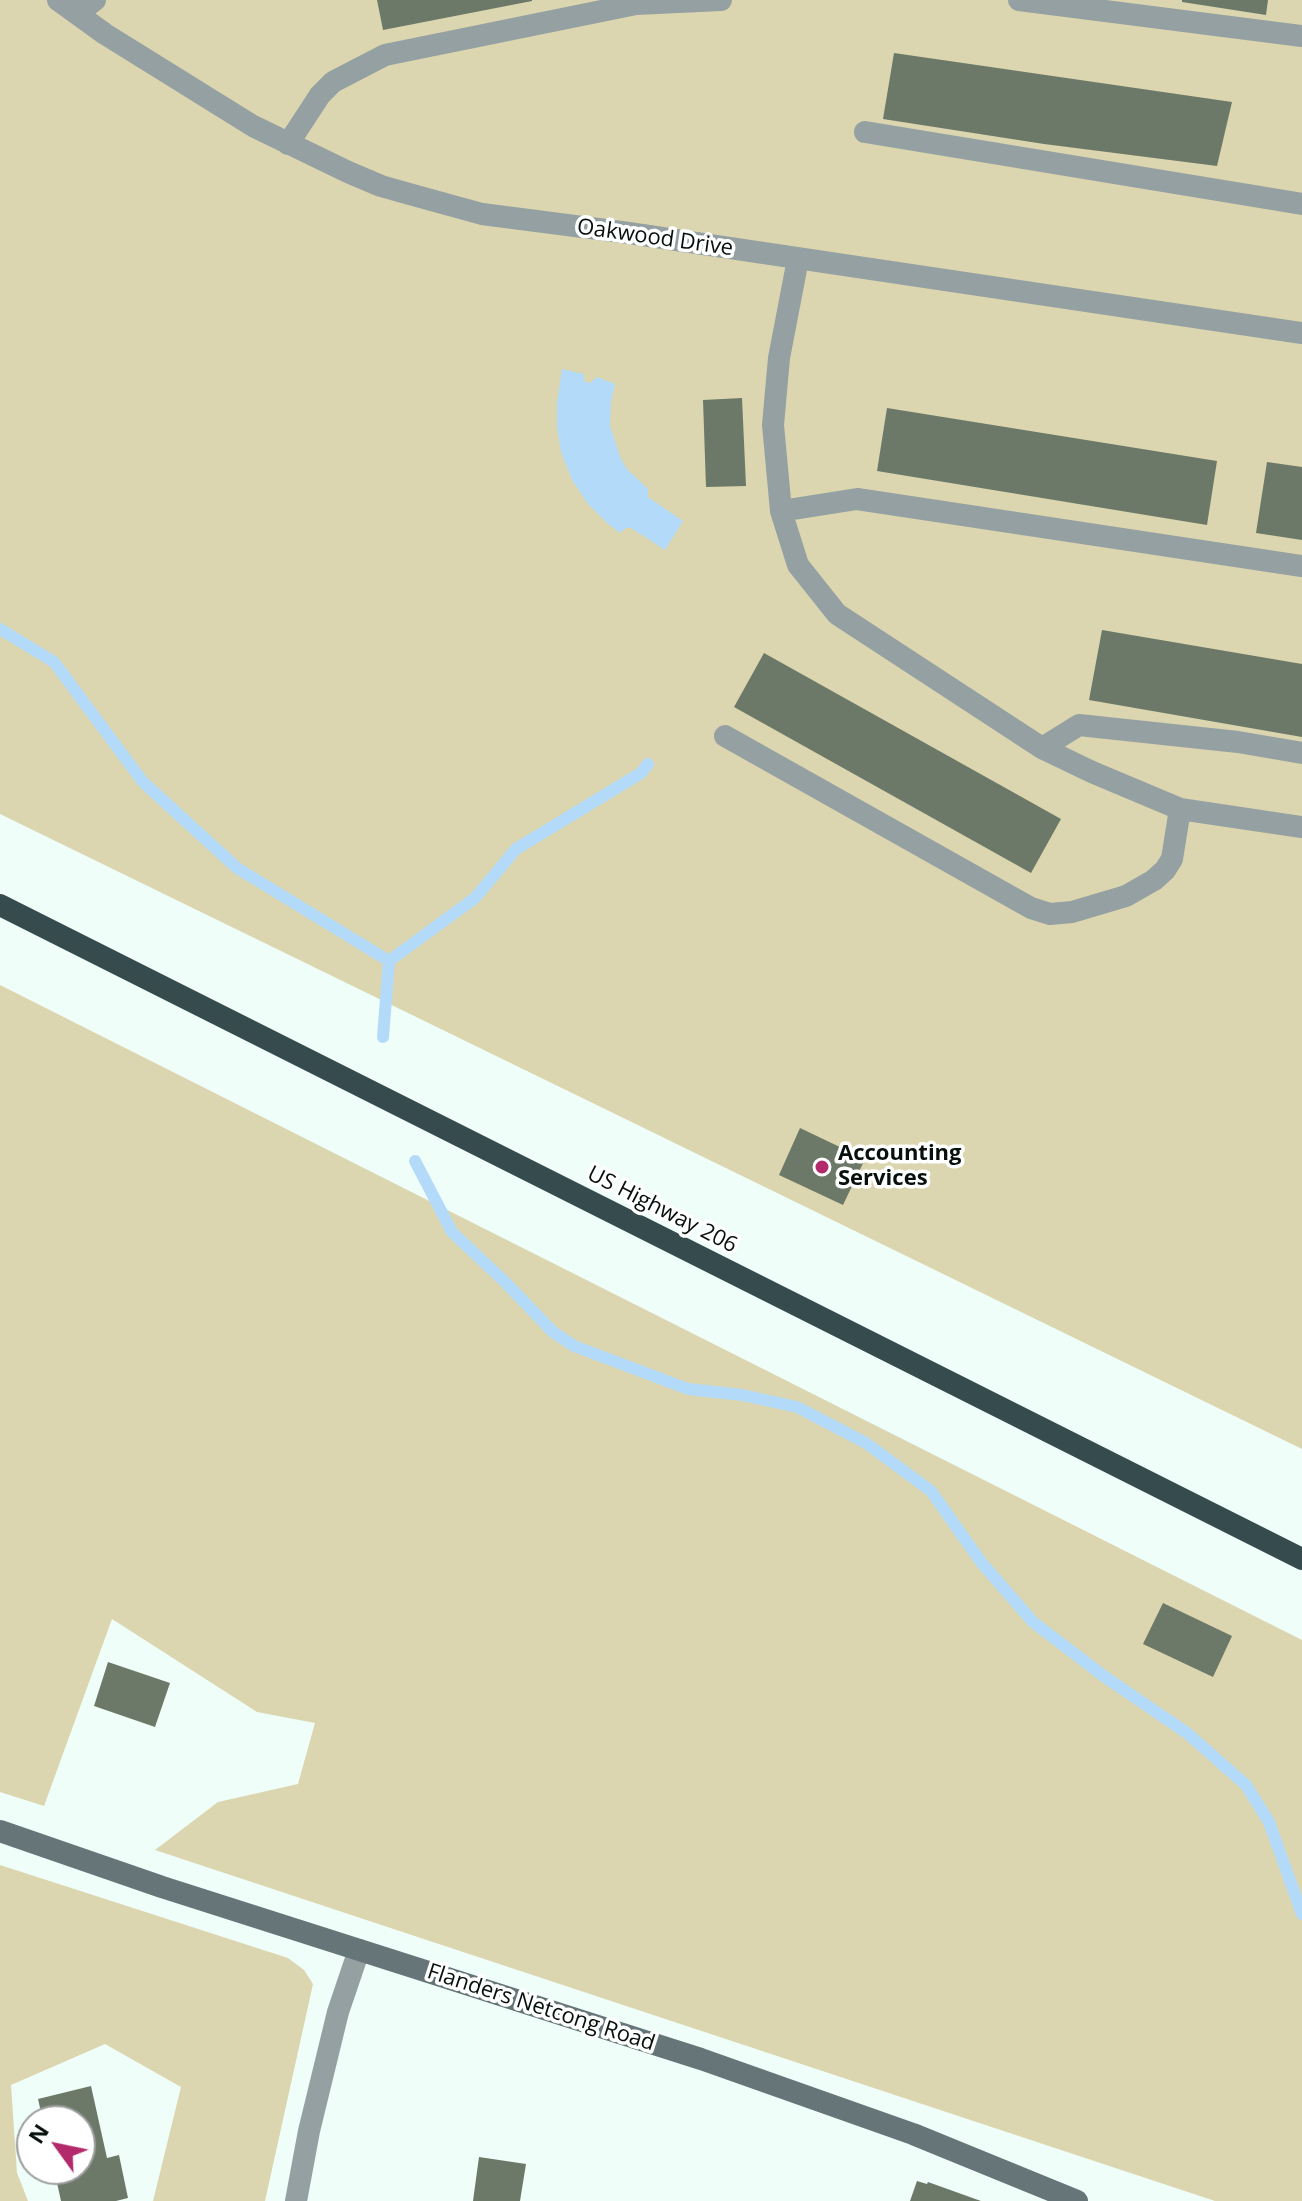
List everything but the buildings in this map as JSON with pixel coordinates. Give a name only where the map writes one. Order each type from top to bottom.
[{"type":"highway","name":"US Highway 206","points":[[0,905],[1302,1559]]},
{"type":"main road","name":"Flanders Netcong Road","points":[[0,1831],[162,1887],[701,2059],[856,2113],[1077,2201]]},
{"type":"street","name":"Oakwood Drive","points":[[58,0],[86,7],[105,34],[253,126],[288,144],[381,186],[482,214],[1302,333]]},
{"type":"street","points":[[288,144],[320,95],[333,82],[385,55],[636,4],[721,0]]},
{"type":"street","points":[[1019,0],[1302,36]]},
{"type":"street","points":[[865,132],[1302,204]]},
{"type":"street","points":[[798,259],[779,358],[773,425],[781,511],[798,565],[837,614],[1042,748],[1092,772],[1180,809],[1302,827]]},
{"type":"street","points":[[781,511],[857,499],[1302,566]]},
{"type":"street","points":[[1042,748],[1079,725],[1238,742],[1302,753]]},
{"type":"street","points":[[725,736],[1031,908],[1050,914],[1072,912],[1126,896],[1154,880],[1172,859],[1180,809]]},
{"type":"street","points":[[296,2201],[334,2025],[359,1950]]},
{"type":"shaded area","points":[[0,0],[1302,0],[1302,1449],[0,814]]},
{"type":"shaded area","points":[[0,985],[1302,1640],[1302,2201],[1215,2201],[155,1850],[218,1802],[298,1784],[315,1723],[257,1712],[112,1619],[44,1806],[0,1792]]},
{"type":"shaded area","points":[[0,1865],[288,1958],[304,1970],[313,1984],[265,2201],[153,2201],[181,2087],[105,2044],[11,2085],[16,2185],[22,2185],[28,2201],[0,2201]]},
{"type":"water","points":[[562,369],[584,374],[584,381],[590,383],[597,377],[615,384],[610,426],[621,459],[648,489],[648,497],[683,521],[665,550],[631,528],[620,533],[588,504],[572,480],[561,452],[557,427]]},
{"type":"waterway","points":[[0,629],[54,662],[143,782],[237,868],[389,961]]},
{"type":"waterway","points":[[383,1037],[389,961],[475,898],[516,849],[641,773],[648,764]]},
{"type":"waterway","points":[[415,1161],[452,1232],[553,1332],[574,1346],[688,1389],[742,1395],[797,1407],[866,1443],[931,1491],[981,1562],[1033,1622],[1105,1677],[1187,1733],[1246,1785],[1269,1822],[1302,1914]]},
{"type":"place","name":"Accounting Services","points":[[822,1167]]}]
